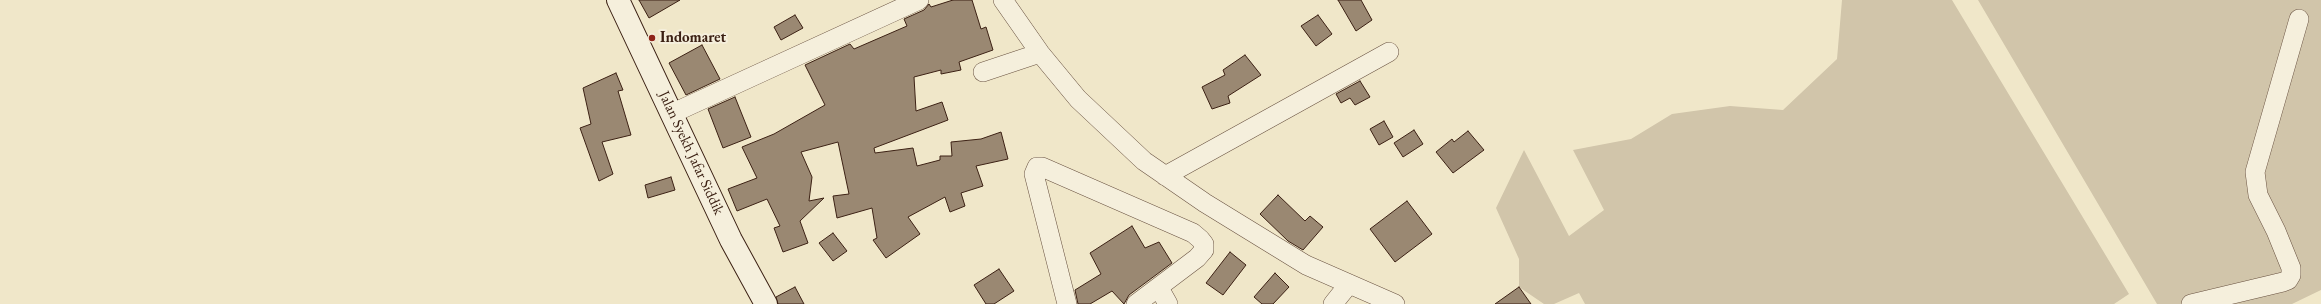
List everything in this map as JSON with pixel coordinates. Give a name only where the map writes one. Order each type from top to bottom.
[{"type":"main road","name":"Jalan Syekh Jafar Siddik","points":[[618,0],[673,113],[731,240],[766,304]]},
{"type":"street","points":[[673,113],[919,0]]},
{"type":"street","points":[[1003,0],[1040,53],[1078,99],[1144,161],[1205,203],[1306,264],[1395,304]]},
{"type":"street","points":[[2191,304],[2283,282],[2288,280],[2291,275],[2291,268],[2276,231],[2258,195],[2255,172],[2299,19]]},
{"type":"street","points":[[1165,176],[1389,52]]},
{"type":"street","points":[[983,72],[1040,53]]},
{"type":"street","points":[[1066,304],[1034,174],[1037,167],[1042,166],[1193,233],[1200,239],[1204,250],[1163,296],[1136,304]]},
{"type":"street","points":[[1333,304],[1349,284]]},
{"type":"shaded area","points":[[1842,0],[1952,0],[2129,294],[2114,304],[1585,304],[1579,293],[1554,304],[1544,304],[1519,287],[1519,259],[1496,208],[1524,150],[1569,236],[1604,210],[1573,150],[1631,139],[1672,114],[1730,106],[1783,110],[1837,59]]},
{"type":"shaded area","points":[[1978,0],[2321,0],[2321,290],[2292,304],[2157,304]]},
{"type":"building","points":[[639,0],[680,0],[649,18]]},
{"type":"building","points":[[953,0],[972,0],[981,29],[986,27],[993,50],[959,62],[961,70],[941,74],[941,70],[914,77],[916,111],[942,102],[948,120],[874,148],[875,153],[913,148],[917,166],[940,160],[940,156],[952,156],[951,142],[981,139],[1001,132],[1008,159],[976,166],[983,186],[961,193],[965,206],[950,212],[945,197],[908,217],[920,234],[886,258],[873,240],[877,238],[872,208],[837,218],[833,196],[849,194],[838,142],[801,152],[812,177],[809,201],[824,198],[800,221],[808,243],[783,252],[774,228],[780,226],[767,199],[737,211],[728,189],[757,178],[742,147],[774,134],[825,105],[805,65],[850,44],[854,49],[907,26],[904,19],[924,10],[929,4],[931,7]]},
{"type":"building","points":[[1338,0],[1361,0],[1372,20],[1356,31]]},
{"type":"building","points":[[795,15],[803,28],[781,40],[774,27]]},
{"type":"building","points":[[1318,15],[1332,34],[1316,46],[1301,26]]},
{"type":"building","points":[[702,45],[720,79],[686,95],[669,63]]},
{"type":"building","points":[[1245,55],[1261,75],[1228,96],[1230,103],[1212,109],[1202,87],[1225,75],[1223,70]]},
{"type":"building","points":[[616,73],[623,90],[618,91],[631,135],[602,142],[613,174],[599,181],[580,128],[591,124],[583,88]]},
{"type":"building","points":[[1360,81],[1370,97],[1355,105],[1350,98],[1341,103],[1336,94]]},
{"type":"building","points":[[735,97],[751,137],[723,148],[708,109]]},
{"type":"building","points":[[1384,121],[1393,137],[1379,145],[1370,129]]},
{"type":"building","points":[[1414,130],[1423,144],[1403,157],[1394,143]]},
{"type":"building","points":[[1468,131],[1484,150],[1453,173],[1436,152],[1452,139],[1454,142]]},
{"type":"building","points":[[671,177],[675,190],[648,198],[645,185]]},
{"type":"building","points":[[1278,195],[1305,221],[1310,216],[1323,227],[1303,250],[1288,241],[1260,214]]},
{"type":"building","points":[[1407,201],[1432,234],[1395,262],[1370,229]]},
{"type":"building","points":[[1132,226],[1145,248],[1159,242],[1172,263],[1129,295],[1124,304],[1112,291],[1090,304],[1078,304],[1075,290],[1101,274],[1090,253]]},
{"type":"building","points":[[833,233],[847,251],[833,261],[819,243]]},
{"type":"building","points":[[1230,252],[1246,265],[1223,295],[1206,283]]},
{"type":"building","points":[[999,269],[1014,291],[994,304],[986,304],[974,285]]},
{"type":"building","points":[[1275,273],[1289,287],[1273,304],[1262,304],[1254,297]]},
{"type":"building","points":[[795,287],[804,304],[778,304],[776,297]]},
{"type":"building","points":[[1519,287],[1531,304],[1495,304]]},
{"type":"place","name":"Indomaret","points":[[652,38]]}]
